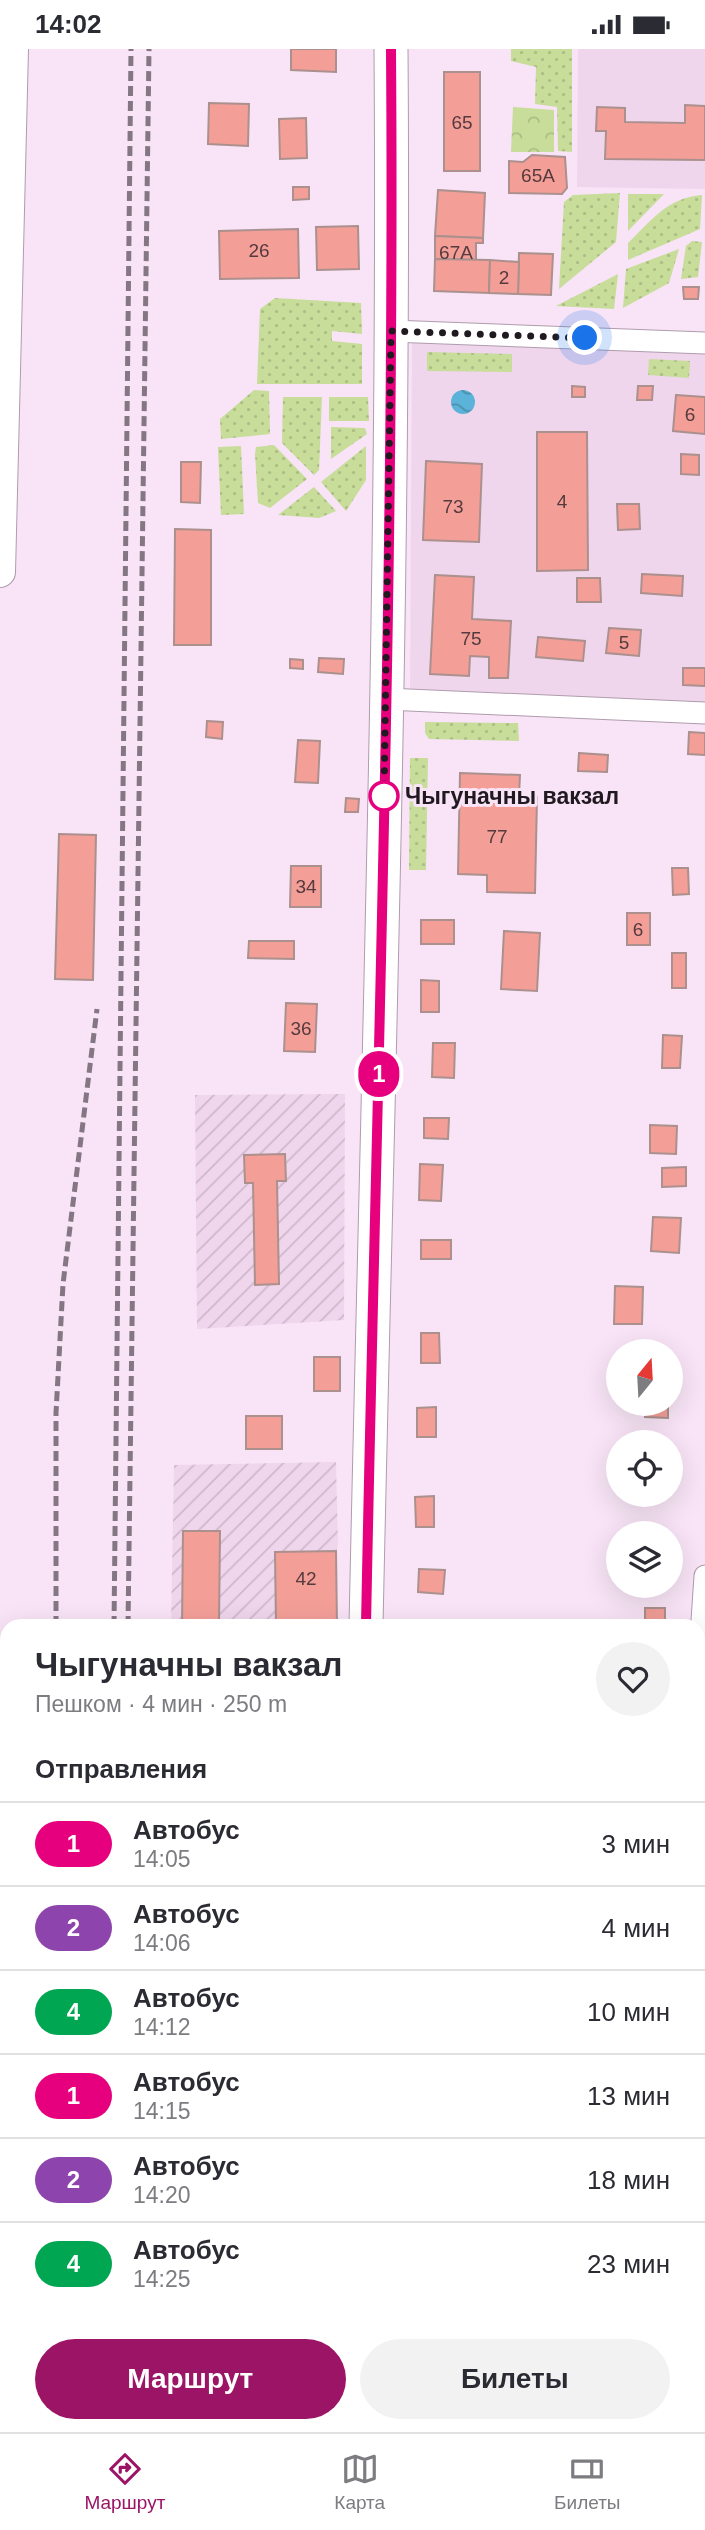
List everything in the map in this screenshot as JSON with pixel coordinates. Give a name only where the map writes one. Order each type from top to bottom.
[{"type":"main road","points":[[0,572],[5,177],[13,49]]},
{"type":"main road","points":[[366,1619],[386,699],[391,331],[391,49]]},
{"type":"street","points":[[391,331],[705,343]]},
{"type":"street","points":[[386,699],[705,713]]},
{"type":"street","points":[[702,1619],[705,1576]]},
{"type":"shaded area","points":[[578,49],[705,49],[705,189],[577,187]]},
{"type":"shaded area","points":[[412,324],[705,334],[705,703],[410,691]]},
{"type":"shaded area","points":[[345,1094],[344,1320],[197,1329],[195,1095]]},
{"type":"shaded area","points":[[336,1462],[336,1551],[275,1553],[276,1619],[171,1619],[174,1465]]},
{"type":"green space","points":[[511,49],[572,49],[572,152],[558,151],[557,107],[535,104],[536,67],[511,61]]},
{"type":"green space","points":[[513,107],[554,110],[554,152],[511,152]]},
{"type":"green space","points":[[620,193],[616,242],[559,289],[564,202],[573,195]]},
{"type":"green space","points":[[628,194],[664,194],[628,231]]},
{"type":"green space","points":[[702,195],[700,229],[628,260],[628,243],[653,218],[670,205]]},
{"type":"green space","points":[[692,241],[702,242],[698,277],[681,279],[686,246]]},
{"type":"green space","points":[[679,249],[669,283],[623,308],[626,269]]},
{"type":"green space","points":[[618,274],[614,309],[556,306]]},
{"type":"green space","points":[[275,298],[361,303],[362,334],[332,331],[332,341],[362,344],[362,384],[257,384],[260,309]]},
{"type":"green space","points":[[427,352],[512,354],[512,372],[427,371]]},
{"type":"green space","points":[[649,359],[690,361],[689,378],[648,375]]},
{"type":"green space","points":[[254,390],[269,391],[270,434],[221,439],[220,419]]},
{"type":"green space","points":[[283,397],[322,397],[319,470],[314,475],[282,443]]},
{"type":"green space","points":[[329,397],[368,397],[369,421],[329,421]]},
{"type":"green space","points":[[331,427],[365,428],[367,434],[331,459]]},
{"type":"green space","points":[[274,445],[307,479],[270,508],[258,503],[255,454],[256,447]]},
{"type":"green space","points":[[241,446],[244,514],[221,515],[218,447]]},
{"type":"green space","points":[[366,446],[366,480],[346,511],[321,482]]},
{"type":"green space","points":[[314,487],[336,511],[319,518],[278,515]]},
{"type":"green space","points":[[425,722],[518,723],[519,741],[429,739],[425,733]]},
{"type":"green space","points":[[410,758],[428,758],[426,870],[409,870]]},
{"type":"water","points":[[463,390],[472,393],[475,402],[472,411],[463,414],[454,411],[451,402],[454,393]]},
{"type":"building","points":[[291,49],[336,49],[336,72],[291,70]]},
{"type":"building","points":[[444,72],[480,72],[480,171],[444,171]]},
{"type":"building","points":[[209,103],[249,104],[248,146],[208,144]]},
{"type":"building","points":[[685,105],[705,106],[705,160],[605,159],[606,131],[596,131],[597,107],[625,108],[625,122],[685,123]]},
{"type":"building","points":[[306,118],[307,158],[280,159],[279,119]]},
{"type":"building","points":[[532,155],[565,157],[567,188],[562,194],[509,193],[509,161],[523,162]]},
{"type":"building","points":[[293,187],[309,187],[309,199],[293,200]]},
{"type":"building","points":[[438,190],[485,193],[483,238],[435,236]]},
{"type":"building","points":[[358,226],[359,269],[317,270],[316,227]]},
{"type":"building","points":[[298,229],[299,278],[220,279],[219,231]]},
{"type":"building","points":[[435,236],[483,238],[483,243],[476,243],[476,260],[435,259]]},
{"type":"building","points":[[519,253],[553,254],[551,295],[518,294]]},
{"type":"building","points":[[435,259],[490,260],[489,293],[434,291]]},
{"type":"building","points":[[490,260],[519,262],[518,294],[489,293]]},
{"type":"building","points":[[683,287],[699,287],[698,299],[684,299]]},
{"type":"building","points":[[572,386],[585,387],[585,397],[572,397]]},
{"type":"building","points":[[638,386],[653,386],[652,400],[637,400]]},
{"type":"building","points":[[676,395],[705,397],[705,434],[673,431]]},
{"type":"building","points":[[537,432],[587,432],[588,570],[537,571]]},
{"type":"building","points":[[681,454],[699,455],[699,475],[681,474]]},
{"type":"building","points":[[426,461],[482,464],[479,542],[423,540]]},
{"type":"building","points":[[181,462],[201,462],[200,503],[181,502]]},
{"type":"building","points":[[617,504],[639,504],[640,529],[618,530]]},
{"type":"building","points":[[175,529],[211,530],[211,645],[174,645]]},
{"type":"building","points":[[642,574],[683,576],[682,596],[641,593]]},
{"type":"building","points":[[435,575],[474,577],[472,619],[511,621],[508,678],[489,678],[489,657],[470,656],[469,676],[430,674]]},
{"type":"building","points":[[577,578],[600,578],[601,602],[577,602]]},
{"type":"building","points":[[609,628],[641,630],[639,656],[606,653]]},
{"type":"building","points":[[538,637],[585,641],[583,661],[536,657]]},
{"type":"building","points":[[319,658],[344,659],[343,674],[318,672]]},
{"type":"building","points":[[290,659],[303,660],[303,669],[290,668]]},
{"type":"building","points":[[683,668],[705,668],[705,686],[683,685]]},
{"type":"building","points":[[207,721],[223,722],[222,739],[206,737]]},
{"type":"building","points":[[689,732],[705,733],[705,755],[688,754]]},
{"type":"building","points":[[298,740],[320,741],[318,783],[295,782]]},
{"type":"building","points":[[579,753],[608,755],[607,772],[578,771]]},
{"type":"building","points":[[460,773],[520,775],[519,796],[537,797],[535,893],[487,892],[487,875],[458,874]]},
{"type":"building","points":[[346,798],[359,799],[358,812],[345,812]]},
{"type":"building","points":[[59,834],[96,835],[93,980],[55,979]]},
{"type":"building","points":[[291,866],[321,866],[321,907],[290,907]]},
{"type":"building","points":[[672,868],[688,868],[689,894],[673,895]]},
{"type":"building","points":[[627,913],[650,913],[650,945],[627,945]]},
{"type":"building","points":[[421,920],[454,920],[454,944],[421,944]]},
{"type":"building","points":[[504,931],[540,933],[537,991],[501,989]]},
{"type":"building","points":[[249,941],[294,941],[294,959],[248,958]]},
{"type":"building","points":[[672,953],[686,953],[686,988],[672,988]]},
{"type":"building","points":[[421,980],[439,981],[439,1012],[421,1012]]},
{"type":"building","points":[[286,1003],[317,1004],[315,1052],[284,1051]]},
{"type":"building","points":[[663,1035],[682,1036],[680,1068],[662,1068]]},
{"type":"building","points":[[433,1043],[455,1043],[454,1078],[432,1077]]},
{"type":"building","points":[[424,1118],[449,1118],[448,1139],[424,1138]]},
{"type":"building","points":[[650,1125],[677,1126],[676,1154],[650,1153]]},
{"type":"building","points":[[285,1154],[286,1181],[277,1181],[279,1284],[255,1285],[253,1183],[245,1183],[244,1155]]},
{"type":"building","points":[[420,1164],[443,1165],[441,1201],[419,1200]]},
{"type":"building","points":[[686,1167],[686,1186],[662,1187],[662,1168]]},
{"type":"building","points":[[653,1217],[681,1218],[679,1253],[651,1251]]},
{"type":"building","points":[[421,1240],[451,1240],[451,1259],[421,1259]]},
{"type":"building","points":[[615,1286],[643,1287],[642,1324],[614,1324]]},
{"type":"building","points":[[421,1333],[439,1333],[440,1363],[421,1363]]},
{"type":"building","points":[[314,1357],[340,1357],[340,1391],[314,1391]]},
{"type":"building","points":[[436,1407],[436,1437],[417,1437],[417,1408]]},
{"type":"building","points":[[246,1416],[282,1416],[282,1449],[246,1449]]},
{"type":"building","points":[[668,1416],[668,1418],[645,1417]]},
{"type":"building","points":[[434,1496],[434,1527],[416,1527],[415,1497]]},
{"type":"building","points":[[183,1531],[220,1531],[219,1619],[182,1619]]},
{"type":"building","points":[[336,1551],[337,1619],[276,1619],[275,1552]]},
{"type":"building","points":[[419,1569],[445,1570],[443,1594],[418,1592]]},
{"type":"building","points":[[645,1608],[665,1608],[665,1619],[645,1619]]},
{"type":"railway","points":[[114,1619],[131,49]]},
{"type":"railway","points":[[128,1619],[149,49]]},
{"type":"railway","points":[[56,1619],[56,1413],[63,1284],[97,1009]]},
{"type":"bus line","name":"1","points":[[366,1619],[383,907],[392,291],[391,49]]},
{"type":"place","name":"Чыгуначны вакзал","points":[[384,796]]},
{"type":"route","points":[[384,796],[391,331],[585,338]]}]
